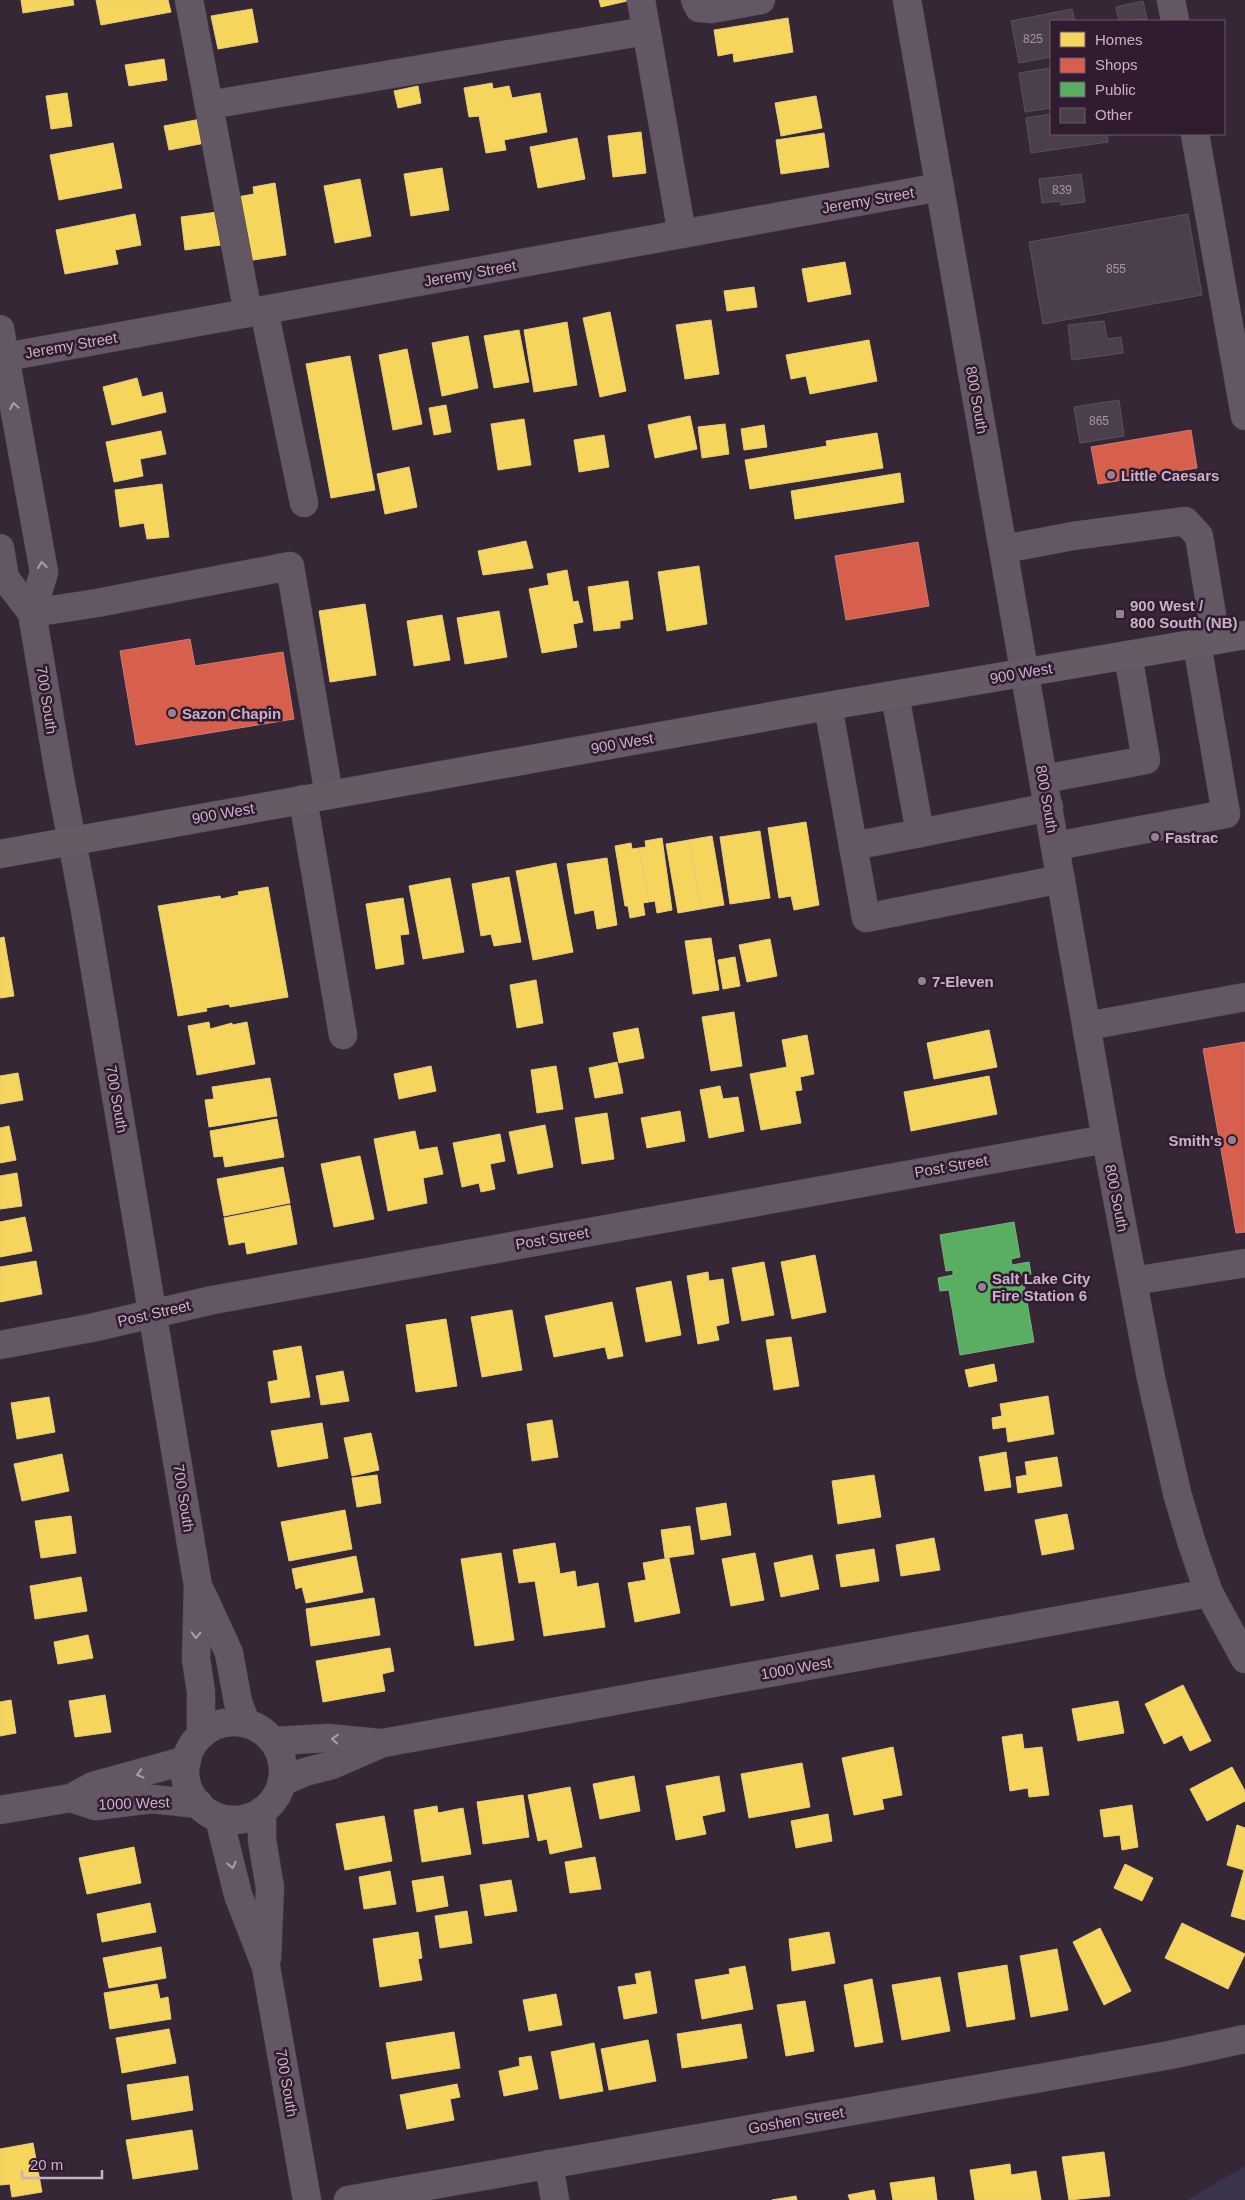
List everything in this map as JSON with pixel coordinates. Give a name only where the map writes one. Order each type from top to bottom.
[{"type":"main road","name":"900 West","points":[[0,854],[828,706],[1245,635]]},
{"type":"street","points":[[189,0],[209,105],[256,311],[304,503]]},
{"type":"street","points":[[641,0],[682,234]]},
{"type":"street","points":[[695,0],[699,8],[712,9],[761,0]]},
{"type":"street","name":"800 South","points":[[907,0],[1106,1139],[1151,1378],[1177,1493],[1208,1593],[1245,1659]]},
{"type":"street","points":[[1171,0],[1175,20]]},
{"type":"street","points":[[209,105],[646,31]]},
{"type":"street","points":[[1195,135],[1245,416]]},
{"type":"street","name":"Jeremy Street","points":[[3,357],[940,187]]},
{"type":"street","name":"700 South","points":[[0,329],[3,357],[44,572],[32,612],[85,910],[198,1586],[196,1659],[201,1692],[201,1735]]},
{"type":"street","points":[[1004,549],[1082,534],[1186,521],[1199,536],[1206,642],[1226,814],[1056,846]]},
{"type":"street","name":"700 South","points":[[0,548],[5,578],[32,612]]},
{"type":"street","points":[[32,612],[97,603],[290,566],[343,1035]]},
{"type":"street","points":[[1044,779],[1146,760],[1128,655]]},
{"type":"street","points":[[895,695],[920,832]]},
{"type":"street","points":[[828,706],[866,918],[1061,879]]},
{"type":"street","points":[[853,846],[1049,806]]},
{"type":"street","points":[[1087,1026],[1245,997]]},
{"type":"street","name":"Post Street","points":[[0,1345],[91,1328],[213,1300],[1106,1139]]},
{"type":"street","points":[[1133,1281],[1245,1263]]},
{"type":"street","name":"700 South","points":[[198,1586],[229,1654],[238,1702],[246,1723]]},
{"type":"street","name":"1000 West","points":[[282,1782],[305,1772],[332,1765],[383,1743],[1208,1593]]},
{"type":"street","points":[[222,1723],[246,1723],[261,1730],[274,1741],[282,1761],[282,1782],[274,1798],[262,1811],[242,1819],[209,1811],[190,1791],[186,1776],[187,1760],[190,1751],[201,1735],[222,1723]]},
{"type":"street","name":"1000 West","points":[[274,1741],[328,1738],[383,1743]]},
{"type":"street","name":"1000 West","points":[[0,1810],[71,1798],[93,1786],[187,1760]]},
{"type":"street","name":"1000 West","points":[[71,1798],[95,1806],[152,1799],[209,1811]]},
{"type":"street","name":"700 South","points":[[209,1811],[238,1895],[266,1967],[307,2200]]},
{"type":"street","name":"700 South","points":[[262,1811],[262,1840],[270,1888],[266,1967]]},
{"type":"street","name":"Goshen Street","points":[[348,2200],[1170,2055],[1245,2039]]},
{"type":"street","points":[[549,2164],[556,2200]]},
{"type":"shaded area","points":[[1245,2166],[1245,2200],[1187,2200]]},
{"type":"building: Homes","points":[[21,0],[73,0],[74,5],[23,13]]},
{"type":"building: Homes","points":[[96,0],[168,0],[171,12],[101,25]]},
{"type":"building: Homes","points":[[599,0],[627,0],[627,1],[601,7]]},
{"type":"building: Homes","points":[[252,9],[258,42],[218,49],[211,16]]},
{"type":"building: Homes","points":[[788,18],[793,52],[734,62],[733,53],[718,56],[714,30]]},
{"type":"building: Homes","points":[[164,59],[167,80],[129,86],[125,65]]},
{"type":"building: Homes","points":[[492,83],[493,89],[509,86],[512,98],[540,93],[547,132],[504,140],[506,150],[486,153],[479,116],[469,117],[464,88]]},
{"type":"building: Homes","points":[[418,86],[421,103],[398,108],[394,91]]},
{"type":"building: Homes","points":[[67,93],[72,126],[51,129],[46,96]]},
{"type":"building: Homes","points":[[816,96],[822,128],[781,136],[775,103]]},
{"type":"building: Homes","points":[[201,119],[205,143],[169,150],[164,126]]},
{"type":"building: Homes","points":[[641,132],[646,173],[613,177],[608,136]]},
{"type":"building: Homes","points":[[824,133],[829,167],[781,174],[776,140]]},
{"type":"building: Homes","points":[[577,138],[585,179],[538,188],[530,147]]},
{"type":"building: Homes","points":[[113,143],[122,188],[59,200],[50,155]]},
{"type":"building: Homes","points":[[442,168],[449,210],[411,216],[404,174]]},
{"type":"building: Homes","points":[[360,179],[371,236],[335,243],[324,186]]},
{"type":"building: Homes","points":[[275,183],[286,255],[247,261],[237,197],[254,194],[253,187]]},
{"type":"building: Homes","points":[[217,212],[221,245],[185,250],[181,217]]},
{"type":"building: Homes","points":[[135,214],[141,245],[115,250],[118,264],[65,274],[56,230]]},
{"type":"building: Homes","points":[[845,262],[851,294],[808,302],[802,269]]},
{"type":"building: Homes","points":[[754,287],[757,307],[727,311],[724,291]]},
{"type":"building: Homes","points":[[610,312],[626,391],[600,397],[583,318]]},
{"type":"building: Homes","points":[[711,320],[719,374],[685,379],[676,325]]},
{"type":"building: Homes","points":[[567,322],[577,385],[534,392],[524,330]]},
{"type":"building: Homes","points":[[519,330],[529,382],[494,388],[484,336]]},
{"type":"building: Homes","points":[[468,336],[478,388],[442,396],[432,343]]},
{"type":"building: Homes","points":[[869,340],[877,381],[810,394],[806,376],[791,379],[786,355]]},
{"type":"building: Homes","points":[[407,349],[422,424],[393,430],[379,355]]},
{"type":"building: Homes","points":[[350,356],[375,490],[331,498],[306,364]]},
{"type":"building: Homes","points":[[137,378],[142,397],[162,392],[166,412],[112,425],[103,387]]},
{"type":"building: Homes","points":[[446,405],[451,432],[434,435],[429,408]]},
{"type":"building: Homes","points":[[690,416],[697,449],[655,458],[648,425]]},
{"type":"building: Homes","points":[[524,419],[531,465],[498,470],[491,424]]},
{"type":"building: Homes","points":[[725,424],[729,454],[702,458],[698,427]]},
{"type":"building: Homes","points":[[764,425],[767,447],[744,450],[741,429]]},
{"type":"building: Homes","points":[[161,431],[166,454],[140,459],[143,476],[114,482],[106,442]]},
{"type":"building: Homes","points":[[877,433],[883,468],[750,489],[745,460],[827,446],[826,441]]},
{"type":"building: Homes","points":[[604,435],[609,467],[579,472],[574,440]]},
{"type":"building: Homes","points":[[409,467],[417,507],[385,514],[377,474]]},
{"type":"building: Homes","points":[[900,473],[904,502],[795,519],[791,491]]},
{"type":"building: Homes","points":[[162,484],[169,537],[147,539],[144,523],[120,527],[115,490]]},
{"type":"building: Homes","points":[[526,541],[533,568],[483,575],[478,551]]},
{"type":"building: Homes","points":[[699,566],[707,624],[667,631],[658,572]]},
{"type":"building: Homes","points":[[567,570],[573,602],[578,601],[583,622],[573,624],[577,647],[542,653],[529,589],[549,585],[547,574]]},
{"type":"building: Homes","points":[[628,581],[633,619],[620,621],[620,628],[594,631],[588,587]]},
{"type":"building: Homes","points":[[365,604],[376,675],[330,682],[319,611]]},
{"type":"building: Homes","points":[[499,611],[507,657],[465,664],[457,618]]},
{"type":"building: Homes","points":[[442,615],[450,660],[414,666],[407,621]]},
{"type":"building: Homes","points":[[806,822],[819,905],[794,910],[791,896],[779,898],[768,828]]},
{"type":"building: Homes","points":[[760,831],[770,898],[730,904],[720,837]]},
{"type":"building: Homes","points":[[712,836],[724,905],[701,909],[689,840]]},
{"type":"building: Homes","points":[[662,838],[672,910],[657,913],[655,901],[649,902],[639,848],[646,847],[645,841]]},
{"type":"building: Homes","points":[[689,840],[701,909],[678,913],[666,844]]},
{"type":"building: Homes","points":[[631,843],[632,849],[639,848],[649,902],[643,903],[645,915],[630,918],[628,906],[625,906],[615,846]]},
{"type":"building: Homes","points":[[607,858],[617,925],[597,929],[594,910],[575,914],[567,864]]},
{"type":"building: Homes","points":[[556,863],[573,952],[533,960],[516,871]]},
{"type":"building: Homes","points":[[509,877],[521,942],[494,946],[491,934],[481,936],[472,884]]},
{"type":"building: Homes","points":[[450,878],[464,952],[423,959],[409,886]]},
{"type":"building: Homes","points":[[268,887],[288,997],[230,1007],[229,1004],[206,1008],[207,1011],[178,1016],[158,906],[220,896],[221,899],[239,895],[238,892]]},
{"type":"building: Homes","points":[[403,898],[409,934],[400,935],[404,964],[376,969],[366,904]]},
{"type":"building: Homes","points":[[4,937],[14,996],[0,998],[0,938]]},
{"type":"building: Homes","points":[[711,938],[719,990],[693,994],[685,941]]},
{"type":"building: Homes","points":[[770,939],[777,976],[747,982],[739,945]]},
{"type":"building: Homes","points":[[735,957],[740,986],[723,989],[718,960]]},
{"type":"building: Homes","points":[[536,980],[543,1023],[517,1028],[510,985]]},
{"type":"building: Homes","points":[[734,1012],[742,1066],[711,1071],[702,1017]]},
{"type":"building: Homes","points":[[209,1022],[210,1029],[232,1023],[232,1025],[247,1022],[255,1064],[197,1075],[188,1026]]},
{"type":"building: Homes","points":[[638,1028],[644,1058],[619,1063],[613,1033]]},
{"type":"building: Homes","points":[[989,1030],[997,1067],[934,1079],[927,1043]]},
{"type":"building: Homes","points":[[807,1035],[814,1074],[800,1077],[802,1090],[795,1091],[801,1123],[761,1130],[750,1074],[787,1067],[782,1040]]},
{"type":"building: Homes","points":[[617,1062],[623,1093],[595,1098],[589,1068]]},
{"type":"building: Homes","points":[[431,1066],[436,1091],[399,1099],[394,1074]]},
{"type":"building: Homes","points":[[556,1066],[563,1109],[537,1113],[531,1070]]},
{"type":"building: Homes","points":[[18,1073],[23,1100],[0,1104],[0,1076]]},
{"type":"building: Homes","points":[[989,1076],[997,1114],[911,1131],[904,1092]]},
{"type":"building: Homes","points":[[270,1078],[277,1116],[209,1127],[205,1100],[214,1099],[212,1087]]},
{"type":"building: Homes","points":[[720,1086],[723,1099],[738,1097],[744,1131],[709,1138],[700,1090]]},
{"type":"building: Homes","points":[[680,1111],[685,1141],[647,1148],[641,1118]]},
{"type":"building: Homes","points":[[607,1113],[614,1159],[582,1164],[575,1118]]},
{"type":"building: Homes","points":[[277,1119],[284,1157],[225,1167],[223,1156],[214,1157],[210,1131]]},
{"type":"building: Homes","points":[[545,1125],[553,1167],[518,1174],[509,1132]]},
{"type":"building: Homes","points":[[9,1126],[16,1160],[0,1163],[0,1128]]},
{"type":"building: Homes","points":[[415,1131],[419,1150],[437,1147],[443,1174],[423,1178],[427,1203],[388,1211],[374,1139]]},
{"type":"building: Homes","points":[[500,1134],[505,1161],[490,1164],[495,1189],[481,1192],[479,1183],[462,1187],[453,1143]]},
{"type":"building: Homes","points":[[360,1156],[374,1219],[334,1227],[321,1164]]},
{"type":"building: Homes","points":[[283,1167],[290,1203],[224,1216],[217,1179]]},
{"type":"building: Homes","points":[[17,1173],[22,1206],[0,1209],[0,1176]]},
{"type":"building: Homes","points":[[290,1205],[297,1244],[247,1254],[245,1242],[229,1245],[224,1218]]},
{"type":"building: Homes","points":[[25,1217],[32,1251],[0,1257],[0,1222]]},
{"type":"building: Homes","points":[[815,1255],[826,1312],[792,1319],[781,1262]]},
{"type":"building: Homes","points":[[36,1261],[42,1294],[0,1302],[0,1267]]},
{"type":"building: Homes","points":[[764,1262],[774,1315],[742,1321],[732,1268]]},
{"type":"building: Homes","points":[[708,1272],[709,1281],[723,1279],[729,1323],[716,1326],[719,1340],[698,1344],[687,1276]]},
{"type":"building: Homes","points":[[671,1281],[681,1335],[646,1342],[636,1288]]},
{"type":"building: Homes","points":[[612,1302],[623,1356],[608,1359],[605,1347],[554,1357],[545,1316]]},
{"type":"building: Homes","points":[[512,1310],[522,1370],[482,1377],[471,1317]]},
{"type":"building: Homes","points":[[446,1319],[457,1386],[416,1392],[406,1325]]},
{"type":"building: Homes","points":[[791,1337],[799,1386],[774,1390],[766,1340]]},
{"type":"building: Homes","points":[[301,1346],[310,1397],[271,1403],[268,1382],[278,1380],[273,1351]]},
{"type":"building: Homes","points":[[994,1364],[997,1381],[969,1387],[965,1370]]},
{"type":"building: Homes","points":[[343,1371],[349,1401],[321,1405],[316,1376]]},
{"type":"building: Homes","points":[[1048,1396],[1054,1434],[1008,1442],[1006,1427],[993,1429],[992,1418],[1002,1416],[1000,1404]]},
{"type":"building: Homes","points":[[49,1397],[55,1432],[17,1439],[11,1403]]},
{"type":"building: Homes","points":[[552,1420],[558,1457],[532,1461],[527,1424]]},
{"type":"building: Homes","points":[[322,1423],[328,1458],[278,1467],[271,1431]]},
{"type":"building: Homes","points":[[371,1433],[379,1470],[352,1476],[344,1438]]},
{"type":"building: Homes","points":[[1006,1452],[1011,1487],[985,1491],[979,1457]]},
{"type":"building: Homes","points":[[62,1454],[69,1491],[22,1501],[14,1464]]},
{"type":"building: Homes","points":[[1057,1457],[1062,1486],[1018,1493],[1016,1477],[1027,1475],[1025,1462]]},
{"type":"building: Homes","points":[[377,1475],[381,1503],[357,1507],[352,1478]]},
{"type":"building: Homes","points":[[874,1475],[881,1517],[838,1524],[832,1481]]},
{"type":"building: Homes","points":[[726,1503],[731,1535],[701,1540],[696,1508]]},
{"type":"building: Homes","points":[[345,1510],[352,1549],[289,1561],[281,1522]]},
{"type":"building: Homes","points":[[1067,1514],[1074,1549],[1042,1555],[1035,1520]]},
{"type":"building: Homes","points":[[71,1516],[76,1553],[41,1558],[35,1521]]},
{"type":"building: Homes","points":[[690,1526],[694,1554],[665,1558],[661,1530]]},
{"type":"building: Homes","points":[[934,1538],[940,1570],[901,1576],[896,1545]]},
{"type":"building: Homes","points":[[555,1543],[560,1574],[575,1571],[577,1587],[598,1583],[605,1627],[544,1636],[535,1581],[519,1583],[513,1550]]},
{"type":"building: Homes","points":[[874,1549],[879,1581],[841,1587],[836,1555]]},
{"type":"building: Homes","points":[[501,1553],[514,1640],[475,1646],[461,1559]]},
{"type":"building: Homes","points":[[755,1553],[764,1600],[731,1606],[722,1559]]},
{"type":"building: Homes","points":[[812,1555],[819,1589],[781,1597],[774,1563]]},
{"type":"building: Homes","points":[[356,1556],[363,1592],[306,1603],[302,1587],[296,1589],[292,1569]]},
{"type":"building: Homes","points":[[669,1558],[680,1613],[635,1622],[628,1583],[646,1580],[643,1563]]},
{"type":"building: Homes","points":[[81,1577],[87,1611],[35,1619],[30,1586]]},
{"type":"building: Homes","points":[[374,1598],[380,1635],[311,1646],[306,1609]]},
{"type":"building: Homes","points":[[88,1635],[93,1658],[58,1664],[54,1642]]},
{"type":"building: Homes","points":[[390,1648],[394,1671],[382,1674],[385,1691],[323,1702],[316,1661]]},
{"type":"building: Homes","points":[[1183,1685],[1211,1741],[1190,1751],[1182,1735],[1164,1744],[1145,1704]]},
{"type":"building: Homes","points":[[105,1695],[111,1732],[75,1737],[69,1701]]},
{"type":"building: Homes","points":[[11,1700],[16,1733],[0,1736],[0,1702]]},
{"type":"building: Homes","points":[[1118,1701],[1124,1733],[1078,1741],[1072,1709]]},
{"type":"building: Homes","points":[[1022,1734],[1024,1749],[1042,1747],[1049,1795],[1029,1797],[1028,1788],[1010,1791],[1002,1737]]},
{"type":"building: Homes","points":[[893,1747],[902,1795],[882,1799],[884,1809],[854,1815],[842,1758]]},
{"type":"building: Homes","points":[[802,1763],[810,1807],[749,1818],[741,1774]]},
{"type":"building: Homes","points":[[1232,1767],[1245,1791],[1245,1801],[1207,1821],[1190,1789]]},
{"type":"building: Homes","points":[[634,1776],[640,1811],[600,1819],[593,1784]]},
{"type":"building: Homes","points":[[719,1776],[725,1811],[702,1816],[706,1834],[676,1840],[666,1786]]},
{"type":"building: Homes","points":[[570,1787],[582,1847],[550,1854],[547,1839],[538,1841],[528,1795]]},
{"type":"building: Homes","points":[[523,1795],[529,1837],[483,1844],[477,1802]]},
{"type":"building: Homes","points":[[1132,1805],[1138,1847],[1122,1850],[1120,1835],[1104,1837],[1100,1810]]},
{"type":"building: Homes","points":[[437,1806],[438,1813],[463,1808],[471,1854],[422,1862],[414,1810]]},
{"type":"building: Homes","points":[[828,1814],[832,1841],[796,1848],[791,1821]]},
{"type":"building: Homes","points":[[384,1816],[392,1861],[345,1870],[336,1824]]},
{"type":"building: Homes","points":[[1237,1825],[1245,1828],[1245,1920],[1231,1916],[1244,1870],[1227,1865]]},
{"type":"building: Homes","points":[[134,1847],[141,1883],[87,1894],[79,1858]]},
{"type":"building: Homes","points":[[595,1857],[601,1889],[570,1893],[565,1862]]},
{"type":"building: Homes","points":[[1125,1864],[1153,1878],[1142,1901],[1114,1888]]},
{"type":"building: Homes","points":[[390,1871],[396,1904],[364,1909],[359,1877]]},
{"type":"building: Homes","points":[[443,1876],[448,1906],[417,1912],[412,1881]]},
{"type":"building: Homes","points":[[511,1880],[517,1911],[485,1916],[480,1885]]},
{"type":"building: Homes","points":[[150,1903],[156,1932],[102,1942],[97,1914]]},
{"type":"building: Homes","points":[[467,1911],[472,1943],[440,1948],[435,1916]]},
{"type":"building: Homes","points":[[1182,1923],[1245,1954],[1228,1989],[1165,1958]]},
{"type":"building: Homes","points":[[1100,1928],[1131,1991],[1104,2005],[1073,1942]]},
{"type":"building: Homes","points":[[418,1932],[422,1958],[418,1959],[422,1980],[380,1987],[373,1939]]},
{"type":"building: Homes","points":[[829,1932],[835,1963],[792,1971],[789,1939]]},
{"type":"building: Homes","points":[[161,1947],[166,1978],[109,1988],[103,1958]]},
{"type":"building: Homes","points":[[1057,1949],[1068,2010],[1031,2017],[1020,1956]]},
{"type":"building: Homes","points":[[1007,1965],[1015,2019],[967,2027],[958,1973]]},
{"type":"building: Homes","points":[[745,1966],[753,2009],[702,2019],[695,1980],[730,1974],[729,1969]]},
{"type":"building: Homes","points":[[650,1971],[657,2013],[624,2019],[618,1987],[637,1984],[635,1974]]},
{"type":"building: Homes","points":[[940,1977],[950,2031],[902,2040],[892,1985]]},
{"type":"building: Homes","points":[[872,1979],[883,2042],[855,2047],[844,1985]]},
{"type":"building: Homes","points":[[157,1984],[160,1999],[168,1997],[171,2019],[110,2029],[104,1993]]},
{"type":"building: Homes","points":[[556,1994],[562,2025],[529,2031],[523,2000]]},
{"type":"building: Homes","points":[[805,2001],[814,2051],[786,2056],[777,2005]]},
{"type":"building: Homes","points":[[741,2024],[747,2058],[682,2068],[677,2034]]},
{"type":"building: Homes","points":[[169,2029],[176,2063],[122,2073],[116,2038]]},
{"type":"building: Homes","points":[[454,2032],[460,2068],[392,2079],[386,2043]]},
{"type":"building: Homes","points":[[648,2040],[656,2081],[609,2090],[601,2049]]},
{"type":"building: Homes","points":[[594,2043],[603,2091],[560,2099],[551,2052]]},
{"type":"building: Homes","points":[[531,2056],[538,2089],[504,2096],[499,2071],[520,2066],[519,2058]]},
{"type":"building: Homes","points":[[188,2076],[193,2110],[132,2120],[127,2085]]},
{"type":"building: Homes","points":[[457,2084],[460,2097],[450,2099],[454,2120],[407,2129],[400,2095]]},
{"type":"building: Homes","points":[[192,2130],[198,2169],[133,2179],[126,2140]]},
{"type":"building: Homes","points":[[33,2143],[42,2192],[12,2197],[10,2184],[0,2185],[0,2149]]},
{"type":"building: Homes","points":[[1104,2152],[1110,2196],[1069,2200],[1062,2157]]},
{"type":"building: Homes","points":[[1010,2164],[1011,2175],[1036,2171],[1041,2200],[975,2200],[970,2170]]},
{"type":"building: Homes","points":[[934,2177],[937,2200],[893,2200],[890,2183]]},
{"type":"building: Homes","points":[[874,2190],[876,2200],[850,2200],[848,2195]]},
{"type":"building: Homes","points":[[796,2196],[797,2200],[772,2200]]},
{"type":"building: Shops","points":[[1191,430],[1197,468],[1098,484],[1091,447]]},
{"type":"building: Shops","points":[[918,542],[929,606],[846,620],[835,556]]},
{"type":"building: Shops","points":[[190,639],[195,666],[283,652],[294,719],[136,745],[120,651]]},
{"type":"building: Shops","name":"Smith's","points":[[1245,1042],[1245,1232],[1236,1233],[1203,1049]]},
{"type":"building: Public","name":"Salt Lake City Fire Station 6","points":[[1014,1222],[1020,1257],[1011,1259],[1012,1265],[1029,1262],[1031,1274],[1014,1277],[1015,1285],[1024,1284],[1034,1342],[960,1355],[949,1290],[940,1291],[938,1278],[953,1275],[953,1270],[946,1271],[940,1235]]},
{"type":"building: Other","points":[[1143,1],[1147,19],[1119,20],[1116,7]]},
{"type":"building: Other","points":[[1072,9],[1075,20],[1050,20],[1050,57],[1019,63],[1011,21]]},
{"type":"building: Other","points":[[1050,68],[1050,108],[1025,112],[1019,73]]},
{"type":"building: Other","points":[[1050,114],[1050,135],[1107,135],[1108,142],[1031,153],[1026,118]]},
{"type":"building: Other","points":[[1081,174],[1085,202],[1061,205],[1061,201],[1042,203],[1039,179]]},
{"type":"building: Other","points":[[1188,214],[1202,295],[1043,324],[1029,242]]},
{"type":"building: Other","points":[[1104,321],[1107,339],[1121,337],[1123,353],[1072,360],[1068,325]]},
{"type":"building: Other","points":[[1119,400],[1124,436],[1080,443],[1074,407]]},
{"type":"place","name":"Little Caesars","points":[[1111,475]]},
{"type":"place","name":"900 West / 800 South (NB)","points":[[1120,614]]},
{"type":"place","name":"Sazon Chapin","points":[[172,713]]},
{"type":"place","name":"Fastrac","points":[[1155,837]]},
{"type":"place","name":"7-Eleven","points":[[922,981]]},
{"type":"place","name":"Smith's","points":[[1232,1140]]},
{"type":"place","name":"Salt Lake City Fire Station 6","points":[[982,1287]]}]
